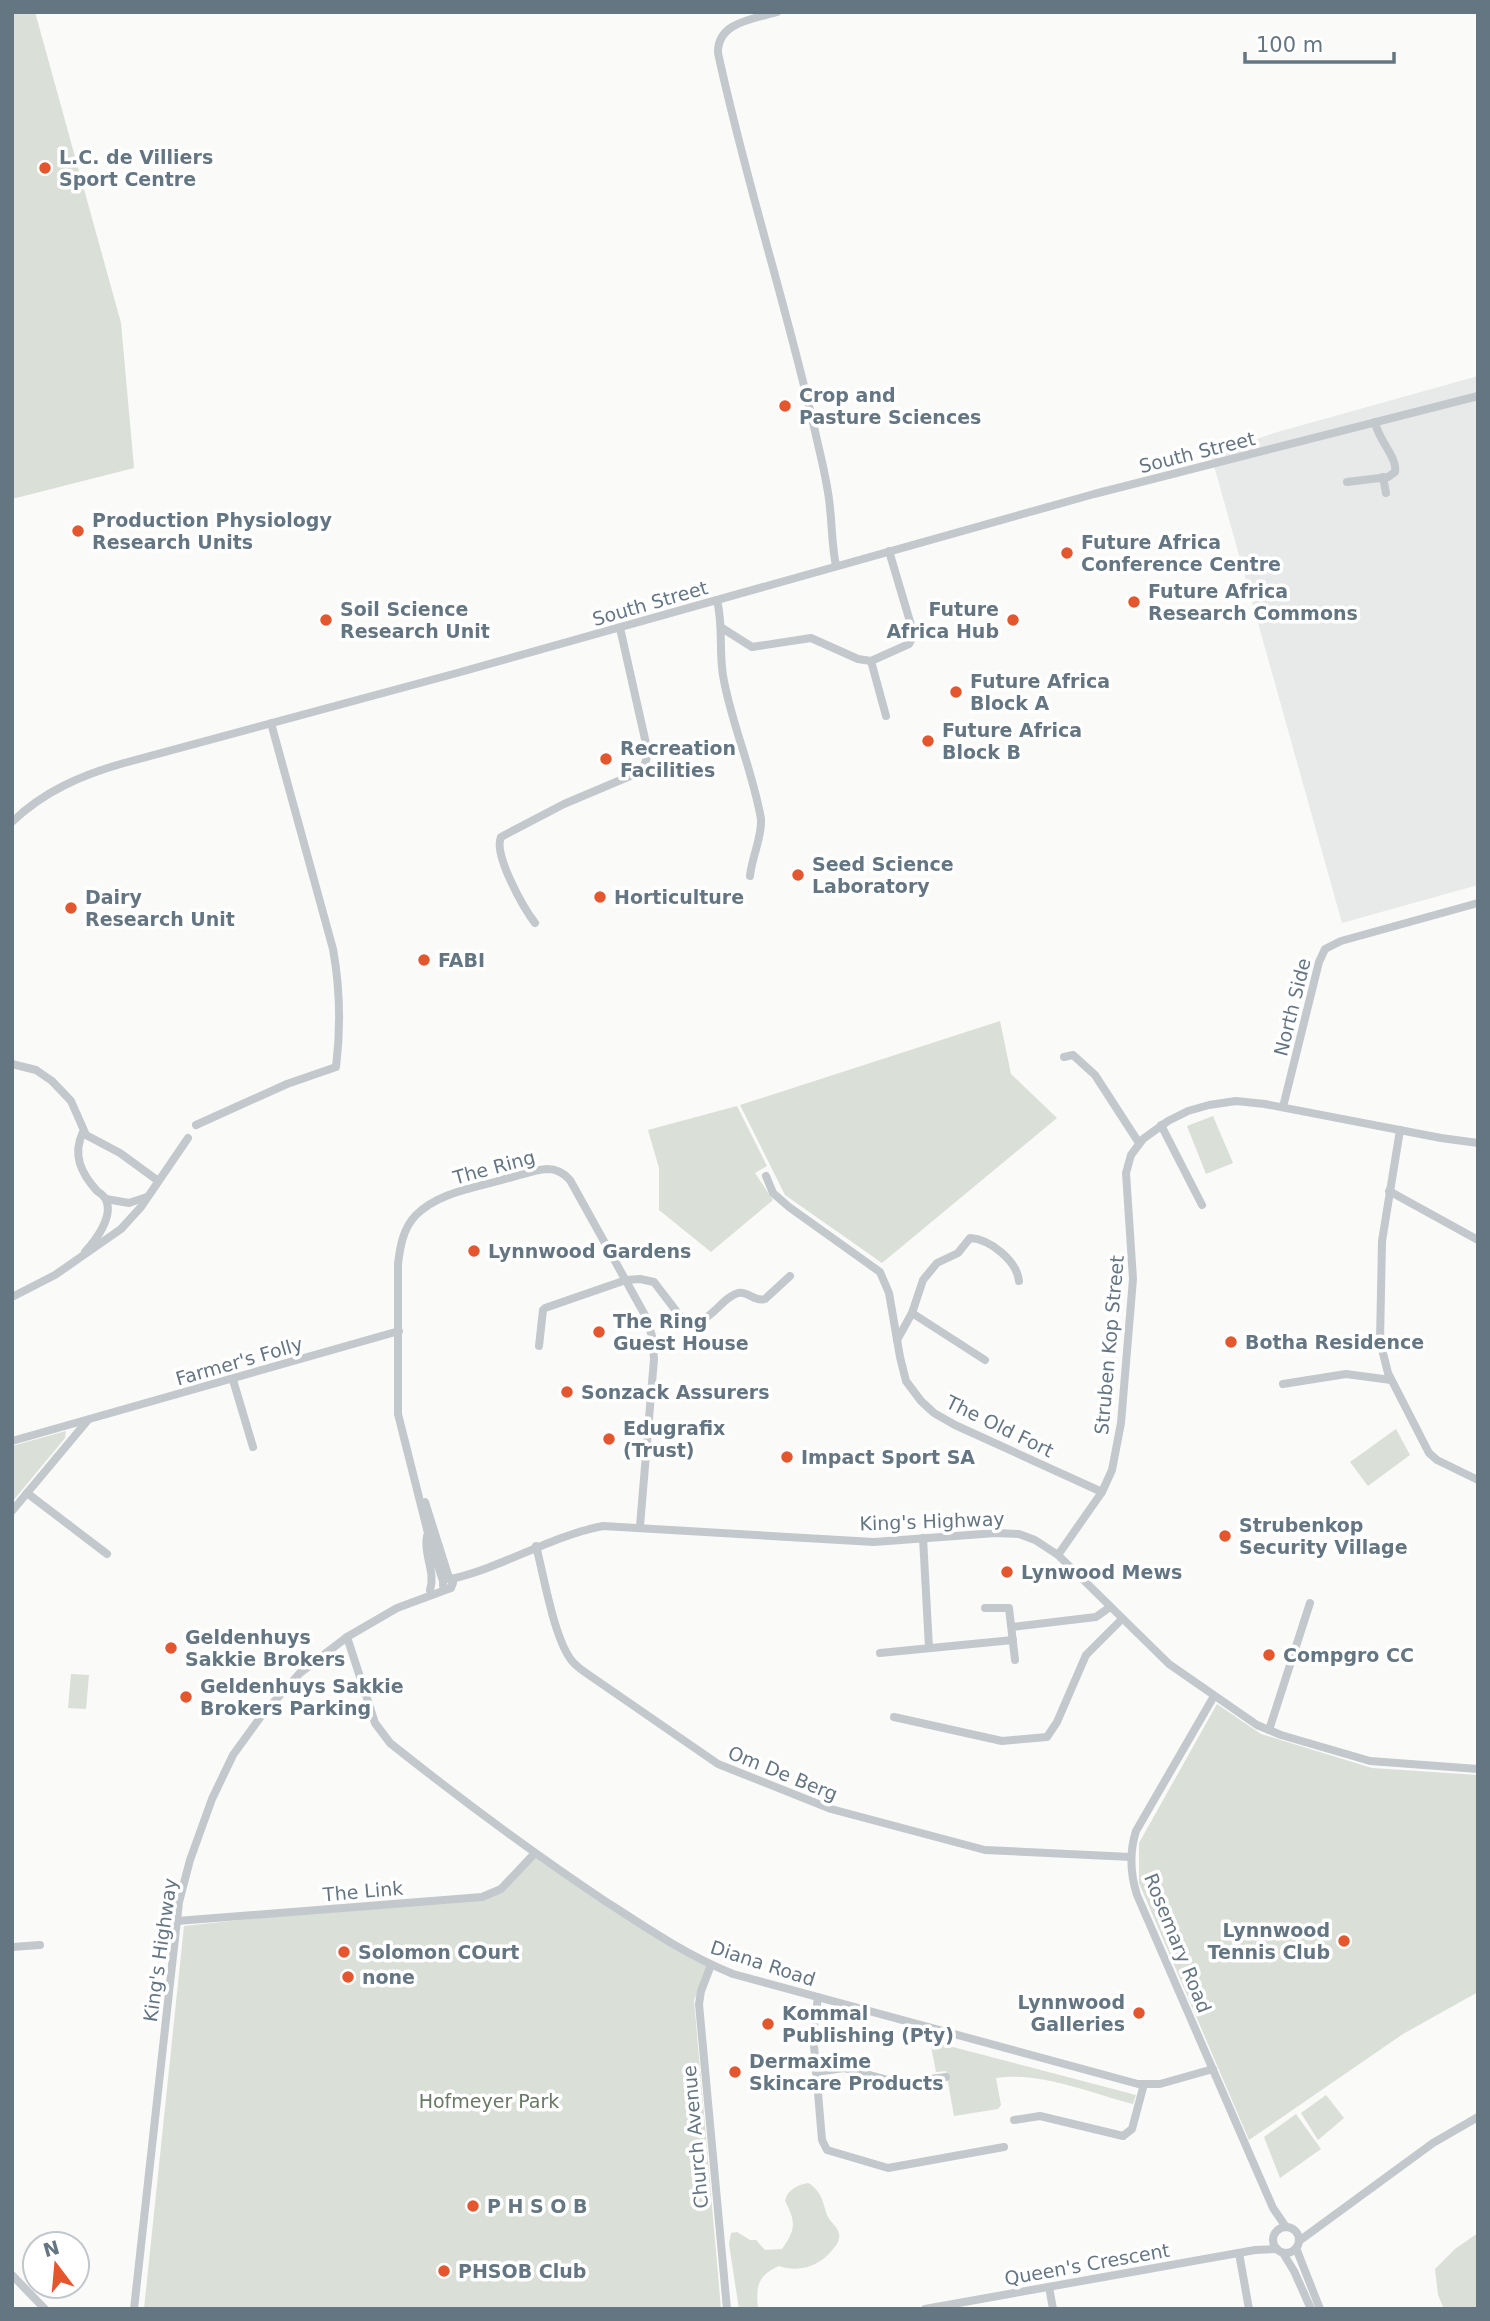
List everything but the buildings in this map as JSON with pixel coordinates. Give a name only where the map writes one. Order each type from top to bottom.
[{"type":"street","points":[[778,12],[730,27],[719,40],[718,53],[737,137],[781,291],[817,440],[830,506],[836,566]]},
{"type":"street","name":"South Street","points":[[12,822],[34,803],[75,779],[112,766],[620,628],[1094,494],[1478,396]]},
{"type":"street","points":[[1347,482],[1392,475],[1396,467],[1378,436],[1375,422]]},
{"type":"street","points":[[1383,477],[1386,493]]},
{"type":"street","points":[[722,628],[747,646],[811,638],[871,662],[914,639],[889,551]]},
{"type":"street","points":[[717,600],[722,628],[724,681],[761,819],[761,832],[753,853],[750,876]]},
{"type":"street","points":[[535,923],[515,892],[499,846],[500,838],[564,804],[635,774],[643,768],[647,760],[648,748],[620,628]]},
{"type":"street","points":[[871,662],[886,716]]},
{"type":"street","points":[[196,1125],[288,1084],[336,1067],[340,1037],[333,948],[271,723]]},
{"type":"street","name":"North Side","points":[[1283,1107],[1319,962],[1325,949],[1341,941],[1478,903]]},
{"type":"street","points":[[1065,1057],[1073,1055],[1095,1075],[1139,1143]]},
{"type":"street","points":[[12,1065],[36,1070],[60,1088],[71,1101],[83,1132],[91,1139],[120,1153],[157,1180]]},
{"type":"street","name":"Struben Kop Street","points":[[1058,1555],[1102,1492],[1112,1470],[1121,1423],[1133,1279],[1125,1182],[1128,1162],[1139,1143],[1161,1125],[1188,1111],[1220,1102],[1247,1102],[1478,1143]]},
{"type":"street","points":[[1161,1125],[1202,1205]]},
{"type":"street","points":[[1400,1130],[1382,1241],[1380,1341],[1383,1359],[1429,1453],[1437,1460],[1478,1480]]},
{"type":"street","points":[[83,1132],[77,1147],[77,1156],[84,1173],[106,1199],[129,1203],[148,1197]]},
{"type":"street","points":[[12,1297],[55,1275],[121,1229],[148,1197],[188,1138]]},
{"type":"street","name":"The Ring","points":[[447,1583],[398,1414],[398,1331],[400,1251],[407,1228],[415,1216],[427,1206],[449,1195],[533,1171],[553,1170],[563,1173],[570,1180],[646,1317],[654,1347],[640,1526]]},
{"type":"street","name":"The Old Fort","points":[[766,1176],[773,1193],[782,1202],[880,1272],[889,1293],[906,1381],[916,1396],[934,1413],[979,1437],[1102,1492]]},
{"type":"street","points":[[1389,1191],[1478,1240]]},
{"type":"street","points":[[79,1259],[92,1245],[104,1223],[106,1199]]},
{"type":"street","points":[[897,1341],[912,1313],[919,1287],[932,1268],[958,1253],[970,1238],[976,1238],[1011,1262],[1018,1274],[1018,1281]]},
{"type":"street","points":[[538,1346],[542,1310],[626,1280],[654,1282],[680,1316],[685,1321],[692,1322],[705,1319],[736,1294],[765,1299],[790,1276]]},
{"type":"street","points":[[912,1313],[985,1360]]},
{"type":"street","name":"Farmer's Folly","points":[[12,1441],[398,1331]]},
{"type":"street","points":[[1283,1384],[1346,1374],[1391,1380]]},
{"type":"street","points":[[233,1380],[253,1447]]},
{"type":"street","points":[[12,1511],[88,1420]]},
{"type":"street","points":[[27,1493],[107,1554]]},
{"type":"street","name":"King's Highway","points":[[134,2309],[183,1882],[212,1799],[233,1755],[262,1715],[292,1682],[347,1637],[430,1590],[536,1546],[603,1525],[874,1542],[1009,1533],[1035,1540],[1058,1555],[1169,1664],[1269,1730],[1381,1763],[1478,1769]]},
{"type":"street","points":[[430,1590],[433,1573],[425,1548],[431,1531]]},
{"type":"street","points":[[923,1538],[929,1648]]},
{"type":"street","name":"Om De Berg","points":[[536,1546],[555,1619],[571,1660],[598,1682],[718,1765],[831,1809],[985,1850],[1131,1857]]},
{"type":"street","name":"King's Highway","points":[[410,1603],[427,1599],[447,1583]]},
{"type":"street","points":[[1269,1730],[1310,1603]]},
{"type":"street","points":[[1012,1627],[1096,1617],[1110,1607]]},
{"type":"street","points":[[985,1608],[1009,1608],[1015,1660]]},
{"type":"street","points":[[894,1717],[1002,1741],[1047,1737],[1055,1727],[1086,1655],[1122,1619]]},
{"type":"street","name":"Diana Road","points":[[347,1637],[371,1712],[383,1735],[452,1793],[534,1854],[650,1931],[711,1965],[733,1974],[1143,2084],[1160,2084],[1213,2069]]},
{"type":"street","points":[[880,1653],[1013,1640]]},
{"type":"street","name":"Rosemary Road","points":[[1214,1696],[1136,1831],[1131,1857],[1132,1878],[1273,2208],[1290,2228]]},
{"type":"street","name":"The Link","points":[[177,1921],[482,1897],[509,1882],[534,1854]]},
{"type":"street","points":[[12,1947],[40,1945]]},
{"type":"street","name":"Church Avenue","points":[[711,1965],[699,2004],[727,2309]]},
{"type":"street","points":[[818,1997],[813,2034],[822,2140],[824,2147],[830,2152],[888,2168],[1004,2147]]},
{"type":"street","points":[[816,2072],[844,2068],[902,2083],[946,2077]]},
{"type":"street","points":[[1014,2120],[1042,2116],[1123,2136],[1132,2129],[1143,2084]]},
{"type":"street","points":[[1280,2251],[1290,2252],[1315,2228],[1433,2143],[1478,2117]]},
{"type":"street","name":"Rosemary Road","points":[[1273,2208],[1274,2235]]},
{"type":"street","points":[[1311,2309],[1274,2235],[1290,2228],[1315,2228]]},
{"type":"street","points":[[1290,2228],[1298,2234],[1297,2245],[1320,2309]]},
{"type":"street","name":"Queen's Crescent","points":[[1255,2250],[1274,2235]]},
{"type":"street","name":"Queen's Crescent","points":[[925,2309],[1255,2250],[1280,2251]]},
{"type":"street","points":[[1239,2253],[1249,2309]]},
{"type":"street","points":[[12,2275],[45,2309]]},
{"type":"street","points":[[1049,2287],[1053,2309]]},
{"type":"shaded area","points":[[1478,376],[1478,885],[1342,923],[1211,455],[1274,433]]},
{"type":"green space","name":"L.C. de Villiers Sport Centre","points":[[12,12],[35,12],[121,323],[134,468],[12,499]]},
{"type":"green space","points":[[1000,1021],[1011,1074],[1057,1118],[882,1263],[785,1195],[740,1105]]},
{"type":"green space","points":[[737,1106],[767,1166],[755,1173],[773,1200],[711,1252],[659,1210],[659,1168],[648,1130]]},
{"type":"green space","points":[[1213,1116],[1233,1163],[1206,1174],[1187,1126]]},
{"type":"green space","points":[[1396,1429],[1410,1455],[1368,1486],[1350,1462]]},
{"type":"green space","points":[[66,1431],[65,1438],[12,1502],[12,1446]]},
{"type":"green space","points":[[71,1674],[89,1675],[86,1709],[68,1708]]},
{"type":"green space","points":[[1217,1704],[1261,1734],[1372,1768],[1478,1775],[1478,1992],[1403,2034],[1249,2140],[1139,1883],[1139,1843]]},
{"type":"green space","name":"Hofmeyer Park","points":[[534,1854],[711,1965],[694,2000],[721,2309],[144,2309],[184,1926],[495,1892]]},
{"type":"green space","points":[[930,2041],[1136,2095],[1133,2104],[1047,2080],[996,2078],[1001,2105],[998,2109],[954,2116],[946,2071],[936,2072]]},
{"type":"green space","points":[[1326,2095],[1344,2118],[1318,2140],[1301,2113]]},
{"type":"green space","points":[[1296,2114],[1321,2149],[1280,2178],[1264,2137]]},
{"type":"green space","points":[[808,2183],[819,2193],[827,2215],[838,2231],[837,2244],[816,2264],[794,2269],[779,2266],[772,2270],[760,2283],[757,2294],[758,2309],[739,2309],[729,2244],[731,2233],[737,2232],[750,2240],[756,2240],[765,2250],[782,2249],[793,2225],[786,2197],[793,2189]]},
{"type":"green space","points":[[1478,2233],[1478,2309],[1444,2309],[1438,2295],[1435,2269],[1455,2249]]},
{"type":"place","name":"L.C. de Villiers Sport Centre","points":[[45,168]]},
{"type":"place","name":"Crop and Pasture Sciences","points":[[785,406]]},
{"type":"place","name":"Production Physiology Research Units","points":[[78,531]]},
{"type":"place","name":"Future Africa Conference Centre","points":[[1067,553]]},
{"type":"place","name":"Future Africa Research Commons","points":[[1134,602]]},
{"type":"place","name":"Soil Science Research Unit","points":[[326,620]]},
{"type":"place","name":"Future Africa Hub","points":[[1013,620]]},
{"type":"place","name":"Future Africa Block A","points":[[956,692]]},
{"type":"place","name":"Future Africa Block B","points":[[928,741]]},
{"type":"place","name":"Recreation Facilities","points":[[606,759]]},
{"type":"place","name":"Seed Science Laboratory","points":[[798,875]]},
{"type":"place","name":"Horticulture","points":[[600,897]]},
{"type":"place","name":"Dairy Research Unit","points":[[71,908]]},
{"type":"place","name":"FABI","points":[[424,960]]},
{"type":"place","name":"Lynnwood Gardens","points":[[474,1251]]},
{"type":"place","name":"The Ring Guest House","points":[[599,1332]]},
{"type":"place","name":"Botha Residence","points":[[1231,1342]]},
{"type":"place","name":"Sonzack Assurers","points":[[567,1392]]},
{"type":"place","name":"Edugrafix (Trust)","points":[[609,1439]]},
{"type":"place","name":"Impact Sport SA","points":[[787,1457]]},
{"type":"place","name":"Strubenkop Security Village","points":[[1225,1536]]},
{"type":"place","name":"Lynwood Mews","points":[[1007,1572]]},
{"type":"place","name":"Geldenhuys Sakkie Brokers","points":[[171,1648]]},
{"type":"place","name":"Compgro CC","points":[[1269,1655]]},
{"type":"place","name":"Geldenhuys Sakkie Brokers Parking","points":[[186,1697]]},
{"type":"place","name":"Lynnwood Tennis Club","points":[[1344,1941]]},
{"type":"place","name":"Solomon COurt","points":[[344,1952]]},
{"type":"place","name":"none","points":[[348,1977]]},
{"type":"place","name":"Lynnwood Galleries","points":[[1139,2013]]},
{"type":"place","name":"Kommal Publishing (Pty)","points":[[768,2024]]},
{"type":"place","name":"Dermaxime Skincare Products","points":[[735,2072]]},
{"type":"place","name":"P H S O B","points":[[473,2206]]},
{"type":"place","name":"PHSOB Club","points":[[444,2271]]}]
